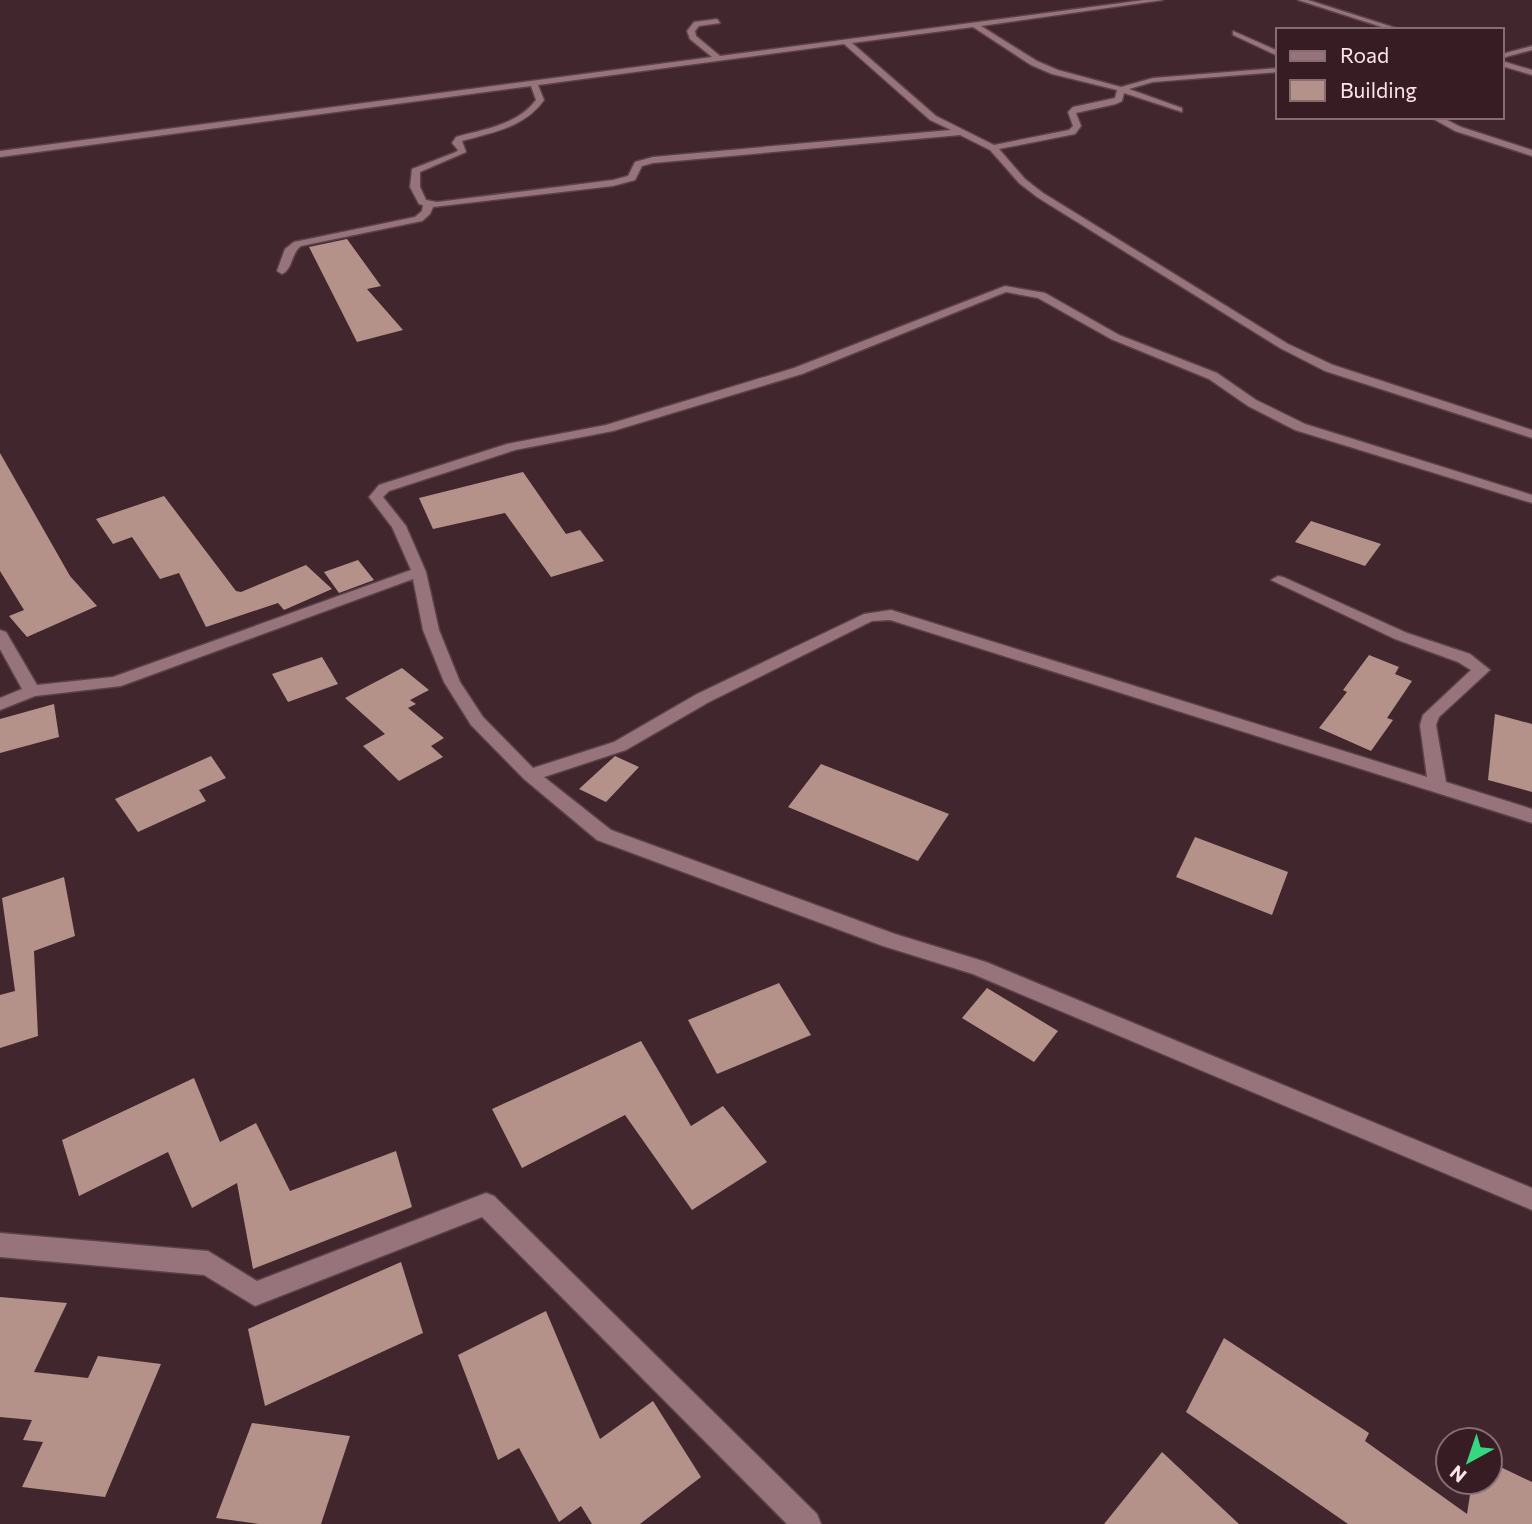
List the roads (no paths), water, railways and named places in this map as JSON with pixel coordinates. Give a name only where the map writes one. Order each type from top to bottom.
[{"type":"street","points":[[0,154],[1160,0]]},
{"type":"street","points":[[1301,0],[1392,28]]},
{"type":"street","points":[[1057,2],[1072,11]]},
{"type":"street","points":[[717,21],[697,24],[691,31],[693,37],[718,58]]},
{"type":"street","points":[[973,24],[1034,63],[1063,75],[1121,89],[1180,110]]},
{"type":"street","points":[[1236,33],[1276,53]]},
{"type":"street","points":[[845,41],[933,118],[993,148],[1022,181],[1040,195],[1284,346],[1329,368],[1532,434]]},
{"type":"street","points":[[1504,55],[1532,48]]},
{"type":"street","points":[[1504,64],[1532,73]]},
{"type":"street","points":[[1121,89],[1153,80],[1276,70]]},
{"type":"street","points":[[533,82],[540,100],[534,110],[521,120],[459,139],[456,143],[463,150],[459,154],[415,171],[415,187],[422,202],[428,205],[568,191],[613,183],[632,178],[638,164],[653,160],[960,132]]},
{"type":"street","points":[[993,148],[1072,132],[1077,126],[1072,112],[1082,106],[1113,102],[1119,99],[1121,89]]},
{"type":"street","points":[[1438,119],[1458,129],[1532,153]]},
{"type":"street","points":[[282,271],[290,249],[298,244],[418,219],[427,212],[428,205]]},
{"type":"street","points":[[1532,499],[1300,428],[1252,403],[1213,376],[1115,337],[1041,295],[1005,289],[798,371],[608,428],[512,446],[384,488],[376,497],[399,526],[419,572],[431,630],[452,682],[477,721],[530,775],[604,835],[890,940],[979,968],[1532,1199]]},
{"type":"street","points":[[0,704],[32,691],[115,682],[419,572]]},
{"type":"street","points":[[1278,580],[1401,636],[1464,658],[1482,670],[1432,715],[1428,725],[1437,785]]},
{"type":"street","points":[[530,775],[620,746],[703,698],[869,617],[891,615],[1532,816]]},
{"type":"street","points":[[0,635],[32,691]]},
{"type":"street","points":[[0,1245],[208,1263],[256,1294],[486,1203],[807,1524]]}]
